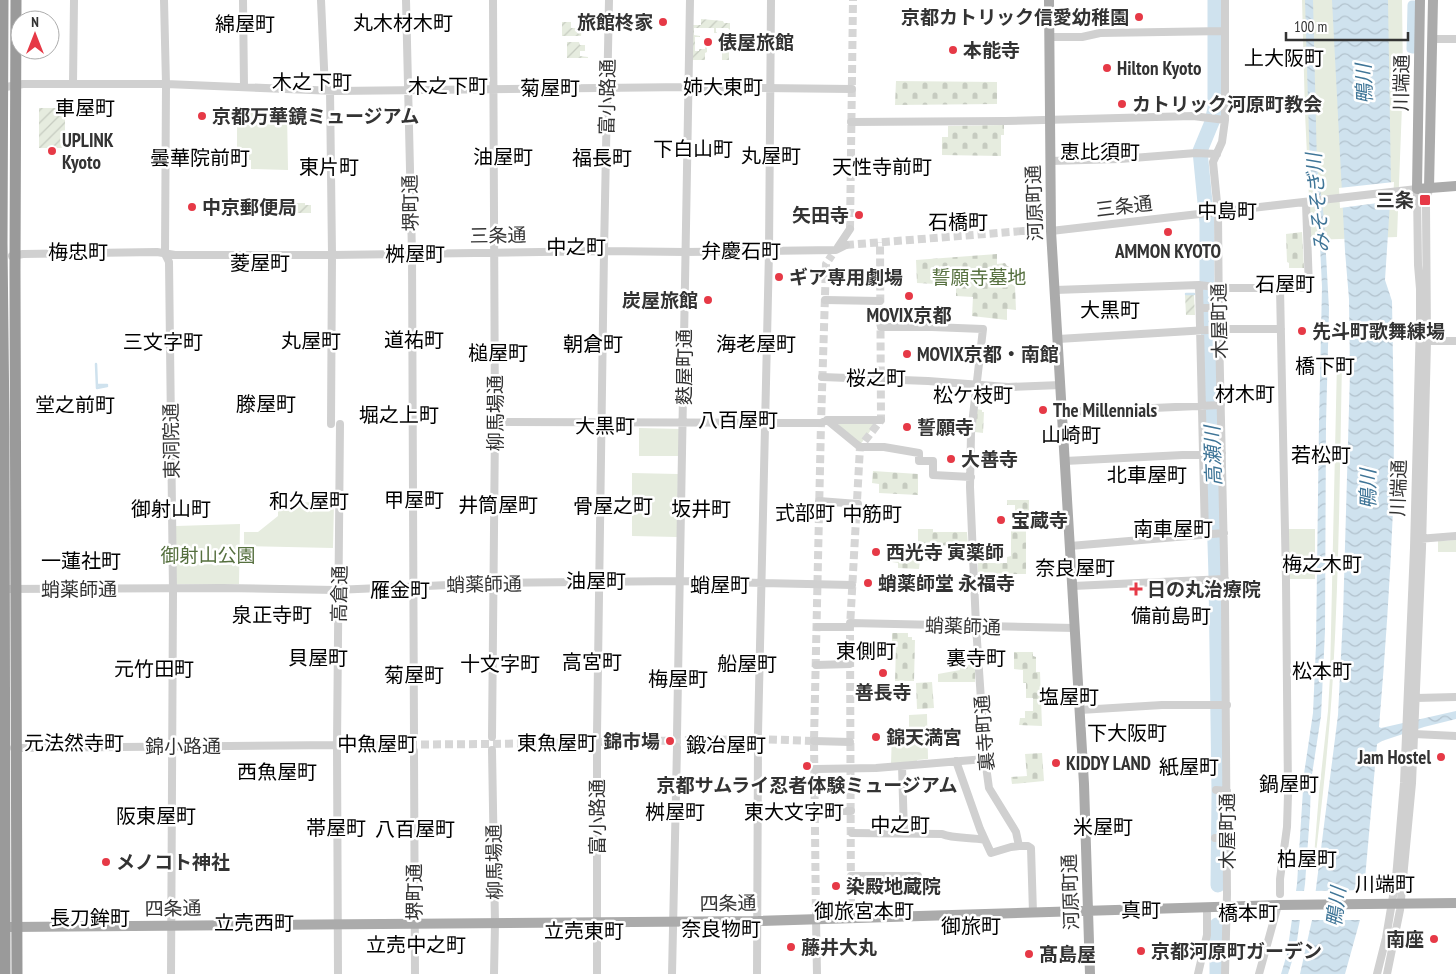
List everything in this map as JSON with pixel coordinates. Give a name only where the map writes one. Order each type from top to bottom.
[{"type":"highway","points":[[3,0],[1,88],[2,927],[5,974]]},
{"type":"highway","points":[[16,0],[16,747],[18,974]]},
{"type":"main road","name":"河原町通","points":[[1049,0],[1051,232],[1080,710],[1090,974]]},
{"type":"main road","name":"川端通","points":[[1417,189],[1420,0]]},
{"type":"main road","name":"川端通","points":[[1429,188],[1433,0]]},
{"type":"main road","points":[[1417,189],[1456,186]]},
{"type":"main road","name":"四条通","points":[[2,927],[758,921],[1278,905],[1456,903]]},
{"type":"street","points":[[74,0],[74,84]]},
{"type":"street","name":"東洞院通","points":[[164,0],[166,84],[164,254],[169,262],[173,588],[171,974]]},
{"type":"street","points":[[243,0],[244,87]]},
{"type":"street","points":[[321,0],[327,90],[332,255],[331,424]]},
{"type":"street","name":"堺町通","points":[[406,0],[412,254],[414,736]]},
{"type":"street","name":"柳馬場通","points":[[492,737],[495,422],[493,0]]},
{"type":"street","name":"富小路通","points":[[597,974],[597,734],[609,0]]},
{"type":"street","name":"麩屋町通","points":[[677,735],[690,0]]},
{"type":"street","points":[[758,734],[769,251],[770,0]]},
{"type":"street","name":"木屋町通","points":[[1225,0],[1218,31],[1222,142],[1213,162],[1216,308],[1209,330],[1218,405],[1212,453],[1214,534],[1218,579],[1217,705],[1221,839],[1227,907],[1226,974]]},
{"type":"street","points":[[1049,37],[1082,37],[1100,33],[1218,31]]},
{"type":"street","points":[[1432,39],[1456,39]]},
{"type":"street","points":[[1,88],[23,84],[166,84],[327,90],[494,90],[688,86],[852,88]]},
{"type":"street","points":[[851,122],[1005,121],[1193,116],[1222,120]]},
{"type":"street","points":[[1050,161],[1120,159],[1200,153],[1217,154]]},
{"type":"street","name":"川端通","points":[[1377,974],[1396,904],[1409,830],[1416,698],[1426,206],[1429,188]]},
{"type":"street","points":[[1214,213],[1417,189]]},
{"type":"street","name":"川端通","points":[[1417,189],[1420,320],[1423,341]]},
{"type":"street","points":[[1055,290],[1201,285],[1215,288],[1309,288],[1309,202]]},
{"type":"street","name":"三条通","points":[[1051,232],[1214,213]]},
{"type":"street","points":[[834,252],[850,229]]},
{"type":"street","points":[[1023,231],[1032,230]]},
{"type":"street","name":"三条通","points":[[1,257],[15,255],[157,252],[175,255],[604,251],[834,252],[846,245]]},
{"type":"street","points":[[1070,546],[1214,534],[1212,453],[1204,405],[1209,330],[1202,308],[1201,285]]},
{"type":"street","points":[[1280,288],[1288,803],[1280,894]]},
{"type":"street","points":[[825,300],[880,301]]},
{"type":"street","points":[[1202,308],[1216,308]]},
{"type":"street","name":"裏寺町通","points":[[881,327],[983,329],[971,433],[970,487],[976,626],[985,759],[988,788],[1016,832],[1019,846],[1031,848],[1033,913]]},
{"type":"street","points":[[1058,339],[1209,330],[1281,329]]},
{"type":"street","points":[[1423,341],[1456,341]]},
{"type":"street","points":[[822,377],[1015,387],[1061,385]]},
{"type":"street","points":[[1062,412],[1218,405]]},
{"type":"street","points":[[495,422],[764,423],[881,420]]},
{"type":"street","points":[[824,422],[860,447],[884,447],[919,452],[919,461],[933,461],[933,475],[971,477]]},
{"type":"street","name":"高倉通","points":[[338,974],[337,745],[340,424]]},
{"type":"street","points":[[1065,460],[1212,453]]},
{"type":"street","points":[[819,501],[858,504]]},
{"type":"street","points":[[1418,539],[1456,536]]},
{"type":"street","name":"川端通","points":[[1388,974],[1395,939],[1418,539]]},
{"type":"street","points":[[1073,586],[1218,579]]},
{"type":"street","name":"蛸薬師通","points":[[2,589],[339,589],[494,583],[680,581],[852,585]]},
{"type":"street","name":"蛸薬師通","points":[[817,627],[850,625],[1075,628]]},
{"type":"street","points":[[816,665],[850,664]]},
{"type":"street","points":[[1416,698],[1456,697]]},
{"type":"street","points":[[1080,710],[1162,705],[1217,705]]},
{"type":"street","points":[[1414,734],[1456,736]]},
{"type":"street","points":[[814,741],[850,742]]},
{"type":"street","name":"錦小路通","points":[[2,751],[16,747],[337,745]]},
{"type":"street","points":[[757,974],[758,745]]},
{"type":"street","points":[[672,974],[677,747]]},
{"type":"street","name":"柳馬場通","points":[[492,750],[494,974]]},
{"type":"street","name":"堺町通","points":[[414,751],[415,974]]},
{"type":"street","points":[[815,769],[864,769],[985,759]]},
{"type":"street","points":[[956,761],[990,853],[1019,846]]},
{"type":"street","points":[[902,766],[904,833]]},
{"type":"street","points":[[815,811],[851,811]]},
{"type":"street","points":[[852,833],[942,834],[948,837],[985,840]]},
{"type":"street","points":[[851,876],[918,876]]},
{"type":"street","points":[[1259,974],[1278,905]]},
{"type":"street","points":[[1198,974],[1207,935],[1207,907]]},
{"type":"street","points":[[816,919],[817,974]]},
{"type":"green space","points":[[1302,0],[1402,0],[1403,79],[1397,237],[1311,240]]},
{"type":"green space","points":[[701,19],[730,23],[730,30],[728,28],[716,28],[717,33],[714,33],[714,28],[694,28],[694,35],[700,36],[695,37],[695,51],[705,49],[705,45],[707,45],[707,52],[705,53],[705,60],[692,60],[693,25],[701,25]]},
{"type":"green space","points":[[562,22],[571,22],[571,28],[582,28],[581,36],[562,36]]},
{"type":"green space","points":[[721,38],[729,38],[729,60],[722,60],[722,53],[720,53]]},
{"type":"green space","points":[[567,42],[579,42],[580,45],[585,45],[585,51],[580,51],[580,56],[588,58],[567,58]]},
{"type":"green space","points":[[896,81],[997,82],[997,104],[895,105]]},
{"type":"green space","points":[[39,108],[65,108],[65,148],[39,148]]},
{"type":"green space","points":[[241,111],[287,112],[288,170],[251,169],[251,160],[237,160],[237,114],[241,114]]},
{"type":"green space","points":[[1004,125],[1004,135],[1001,135],[1001,156],[942,155],[942,137],[948,137],[948,126]]},
{"type":"green space","points":[[292,203],[311,205],[311,213],[292,213]]},
{"type":"green space","points":[[1302,232],[1304,268],[1289,268],[1286,234]]},
{"type":"green space","name":"誓願寺墓地","points":[[997,254],[997,264],[1005,263],[1007,266],[1012,266],[1011,284],[1015,286],[1016,310],[1007,309],[1007,320],[972,316],[973,297],[956,296],[956,285],[917,283],[916,260]]},
{"type":"green space","points":[[1185,295],[1194,295],[1195,315],[1186,315]]},
{"type":"green space","points":[[1337,361],[1342,361],[1335,637],[1327,749],[1313,869],[1330,676]]},
{"type":"green space","points":[[976,409],[984,412],[983,433],[975,432]]},
{"type":"green space","points":[[837,423],[876,423],[860,445]]},
{"type":"green space","points":[[639,428],[682,429],[682,456],[639,456]]},
{"type":"green space","points":[[873,471],[918,474],[918,495],[879,493],[879,484],[872,483]]},
{"type":"green space","points":[[632,473],[678,474],[677,537],[632,536]]},
{"type":"green space","points":[[1007,500],[1029,500],[1029,525],[1026,525],[1026,574],[978,574],[978,563],[1007,563],[1007,557],[1011,556],[1011,531],[1015,531],[1015,505],[1007,505]]},
{"type":"green space","points":[[296,502],[334,503],[333,548],[244,546],[244,532],[258,532],[278,516],[278,512],[286,505],[295,504]]},
{"type":"green space","name":"御射山公園","points":[[240,524],[239,584],[176,584],[176,526]]},
{"type":"green space","points":[[918,529],[933,529],[933,532],[967,532],[968,546],[932,545],[931,550],[937,551],[936,561],[920,560],[919,569],[898,568],[898,563],[892,562],[893,544],[918,544]]},
{"type":"green space","points":[[1287,529],[1315,529],[1315,579],[1287,579]]},
{"type":"green space","points":[[1456,540],[1456,552],[1438,552],[1438,541]]},
{"type":"green space","points":[[892,633],[908,633],[908,637],[912,637],[912,640],[915,640],[914,681],[895,681],[896,647],[892,647]]},
{"type":"green space","points":[[1014,652],[1033,652],[1033,656],[1036,657],[1036,672],[1040,672],[1042,726],[1019,725],[1020,718],[1025,718],[1025,711],[1033,711],[1033,698],[1026,698],[1026,683],[1023,683],[1023,670],[1014,669]]},
{"type":"green space","points":[[975,664],[975,682],[938,682],[938,674],[960,670],[960,666]]},
{"type":"green space","points":[[932,682],[934,708],[917,709],[916,683]]},
{"type":"green space","points":[[927,714],[928,759],[891,764],[892,732],[894,732],[894,728],[909,728],[909,715]]},
{"type":"green space","points":[[1042,753],[1044,781],[1012,784],[1011,777],[1027,776],[1025,754]]},
{"type":"water","name":"みそそぎ川","points":[[1305,0],[1313,0],[1317,166],[1324,218],[1329,309],[1326,423],[1325,631],[1321,716],[1311,781],[1305,884],[1296,948],[1288,974],[1281,974],[1287,954],[1297,884],[1304,774],[1313,713],[1316,645],[1322,287],[1320,245],[1310,169]]},
{"type":"water","name":"鴨川","points":[[1332,0],[1388,0],[1391,187],[1385,280],[1392,301],[1394,484],[1389,592],[1379,727],[1456,711],[1456,719],[1424,727],[1377,744],[1360,920],[1345,974],[1300,974],[1312,920],[1338,715],[1343,616],[1350,373],[1349,299]]},
{"type":"pier","points":[[1394,182],[1393,201],[1340,208],[1339,188]]},
{"type":"pier","points":[[1367,890],[1362,920],[1309,920],[1313,891]]},
{"type":"pier","points":[[1294,891],[1306,891],[1302,920],[1290,920]]},
{"type":"waterway","name":"高瀬川","points":[[1215,0],[1215,108],[1212,122],[1200,151],[1207,223],[1207,282],[1216,576],[1219,793],[1218,885]]},
{"type":"waterway","points":[[1412,5],[1414,5],[1415,49],[1411,49],[1412,5]]},
{"type":"waterway","points":[[1186,294],[1194,294]]},
{"type":"waterway","points":[[96,364],[97,388],[107,386]]},
{"type":"waterway","points":[[97,385],[107,385]]},
{"type":"waterway","name":"高瀬川","points":[[1217,925],[1217,974]]},
{"type":"tunnel","points":[[850,229],[853,0]]},
{"type":"tunnel","points":[[846,245],[1023,231]]},
{"type":"tunnel","points":[[851,919],[850,627],[860,447],[881,420],[880,242]]},
{"type":"tunnel","points":[[816,919],[814,741],[821,423],[826,264],[832,255]]},
{"type":"tunnel","points":[[337,745],[758,739],[814,741]]},
{"type":"place","name":"京都カトリック信愛幼稚園","points":[[1139,17]]},
{"type":"place","name":"旅館柊家","points":[[663,22]]},
{"type":"place","name":"俵屋旅館","points":[[708,42]]},
{"type":"place","name":"本能寺","points":[[953,50]]},
{"type":"place","name":"Hilton Kyoto","points":[[1107,68]]},
{"type":"place","name":"カトリック河原町教会","points":[[1122,104]]},
{"type":"place","name":"京都万華鏡ミュージアム","points":[[202,116]]},
{"type":"place","name":"UPLINK Kyoto","points":[[52,151]]},
{"type":"place","name":"三条","points":[[1425,200]]},
{"type":"place","name":"中京郵便局","points":[[192,207]]},
{"type":"place","name":"矢田寺","points":[[859,215]]},
{"type":"place","name":"AMMON KYOTO","points":[[1168,232]]},
{"type":"place","name":"ギア専用劇場","points":[[779,277]]},
{"type":"place","name":"MOVIX京都","points":[[909,296]]},
{"type":"place","name":"炭屋旅館","points":[[708,300]]},
{"type":"place","name":"先斗町歌舞練場","points":[[1302,331]]},
{"type":"place","name":"MOVIX京都・南館","points":[[907,354]]},
{"type":"place","name":"The Millennials","points":[[1043,410]]},
{"type":"place","name":"誓願寺","points":[[907,427]]},
{"type":"place","name":"大善寺","points":[[951,459]]},
{"type":"place","name":"宝蔵寺","points":[[1001,520]]},
{"type":"place","name":"西光寺 寅薬師","points":[[876,552]]},
{"type":"place","name":"蛸薬師堂 永福寺","points":[[868,583]]},
{"type":"place","name":"日の丸治療院","points":[[1136,589]]},
{"type":"place","name":"善長寺","points":[[883,673]]},
{"type":"place","name":"錦天満宮","points":[[876,737]]},
{"type":"place","name":"錦市場","points":[[670,741]]},
{"type":"place","name":"Jam Hostel","points":[[1441,757]]},
{"type":"place","name":"KIDDY LAND","points":[[1056,763]]},
{"type":"place","name":"京都サムライ忍者体験ミュージアム","points":[[807,766]]},
{"type":"place","name":"メノコト神社","points":[[106,862]]},
{"type":"place","name":"染殿地蔵院","points":[[836,886]]},
{"type":"place","name":"南座","points":[[1434,939]]},
{"type":"place","name":"藤井大丸","points":[[791,947]]},
{"type":"place","name":"京都河原町ガーデン","points":[[1141,951]]},
{"type":"place","name":"髙島屋","points":[[1029,954]]},
{"type":"district","name":"丸木材木町","points":[[403,23]]},
{"type":"district","name":"綿屋町","points":[[245,24]]},
{"type":"district","name":"上大阪町","points":[[1284,58]]},
{"type":"district","name":"木之下町","points":[[312,82]]},
{"type":"district","name":"木之下町","points":[[448,86]]},
{"type":"district","name":"姉大東町","points":[[723,87]]},
{"type":"district","name":"菊屋町","points":[[550,88]]},
{"type":"district","name":"車屋町","points":[[85,108]]},
{"type":"district","name":"下白山町","points":[[693,149]]},
{"type":"district","name":"恵比須町","points":[[1100,152]]},
{"type":"district","name":"丸屋町","points":[[771,156]]},
{"type":"district","name":"油屋町","points":[[503,157]]},
{"type":"district","name":"曇華院前町","points":[[200,158]]},
{"type":"district","name":"福長町","points":[[602,158]]},
{"type":"district","name":"東片町","points":[[329,167]]},
{"type":"district","name":"天性寺前町","points":[[882,167]]},
{"type":"district","name":"中島町","points":[[1227,211]]},
{"type":"district","name":"石橋町","points":[[958,222]]},
{"type":"district","name":"中之町","points":[[576,247]]},
{"type":"district","name":"弁慶石町","points":[[741,251]]},
{"type":"district","name":"梅忠町","points":[[78,252]]},
{"type":"district","name":"桝屋町","points":[[415,254]]},
{"type":"district","name":"菱屋町","points":[[260,263]]},
{"type":"district","name":"石屋町","points":[[1285,284]]},
{"type":"district","name":"大黒町","points":[[1110,310]]},
{"type":"district","name":"道祐町","points":[[414,340]]},
{"type":"district","name":"丸屋町","points":[[311,341]]},
{"type":"district","name":"三文字町","points":[[163,342]]},
{"type":"district","name":"朝倉町","points":[[593,344]]},
{"type":"district","name":"海老屋町","points":[[756,344]]},
{"type":"district","name":"槌屋町","points":[[498,353]]},
{"type":"district","name":"橋下町","points":[[1325,366]]},
{"type":"district","name":"桜之町","points":[[876,378]]},
{"type":"district","name":"材木町","points":[[1245,394]]},
{"type":"district","name":"松ケ枝町","points":[[973,395]]},
{"type":"district","name":"滕屋町","points":[[266,404]]},
{"type":"district","name":"堂之前町","points":[[75,405]]},
{"type":"district","name":"堀之上町","points":[[399,415]]},
{"type":"district","name":"八百屋町","points":[[738,420]]},
{"type":"district","name":"大黒町","points":[[605,426]]},
{"type":"district","name":"山崎町","points":[[1071,435]]},
{"type":"district","name":"若松町","points":[[1321,455]]},
{"type":"district","name":"北車屋町","points":[[1147,475]]},
{"type":"district","name":"甲屋町","points":[[414,500]]},
{"type":"district","name":"和久屋町","points":[[309,501]]},
{"type":"district","name":"井筒屋町","points":[[498,505]]},
{"type":"district","name":"骨屋之町","points":[[613,506]]},
{"type":"district","name":"御射山町","points":[[171,509]]},
{"type":"district","name":"坂井町","points":[[701,509]]},
{"type":"district","name":"式部町","points":[[805,513]]},
{"type":"district","name":"中筋町","points":[[872,514]]},
{"type":"district","name":"南車屋町","points":[[1173,529]]},
{"type":"district","name":"一蓮社町","points":[[81,561]]},
{"type":"district","name":"梅之木町","points":[[1322,564]]},
{"type":"district","name":"奈良屋町","points":[[1075,568]]},
{"type":"district","name":"油屋町","points":[[596,581]]},
{"type":"district","name":"蛸屋町","points":[[720,585]]},
{"type":"district","name":"雁金町","points":[[400,590]]},
{"type":"district","name":"泉正寺町","points":[[272,615]]},
{"type":"district","name":"備前島町","points":[[1171,616]]},
{"type":"district","name":"東側町","points":[[866,651]]},
{"type":"district","name":"貝屋町","points":[[318,658]]},
{"type":"district","name":"裏寺町","points":[[976,658]]},
{"type":"district","name":"高宮町","points":[[592,662]]},
{"type":"district","name":"十文字町","points":[[500,664]]},
{"type":"district","name":"船屋町","points":[[747,664]]},
{"type":"district","name":"元竹田町","points":[[154,669]]},
{"type":"district","name":"松本町","points":[[1322,671]]},
{"type":"district","name":"菊屋町","points":[[414,675]]},
{"type":"district","name":"梅屋町","points":[[678,679]]},
{"type":"district","name":"塩屋町","points":[[1069,697]]},
{"type":"district","name":"下大阪町","points":[[1127,733]]},
{"type":"district","name":"元法然寺町","points":[[74,743]]},
{"type":"district","name":"東魚屋町","points":[[557,743]]},
{"type":"district","name":"中魚屋町","points":[[377,744]]},
{"type":"district","name":"鍛冶屋町","points":[[726,745]]},
{"type":"district","name":"紙屋町","points":[[1189,767]]},
{"type":"district","name":"西魚屋町","points":[[277,772]]},
{"type":"district","name":"鍋屋町","points":[[1289,784]]},
{"type":"district","name":"桝屋町","points":[[675,812]]},
{"type":"district","name":"東大文字町","points":[[794,812]]},
{"type":"district","name":"阪東屋町","points":[[156,816]]},
{"type":"district","name":"中之町","points":[[900,825]]},
{"type":"district","name":"米屋町","points":[[1103,827]]},
{"type":"district","name":"帯屋町","points":[[336,828]]},
{"type":"district","name":"八百屋町","points":[[415,829]]},
{"type":"district","name":"柏屋町","points":[[1307,859]]},
{"type":"district","name":"川端町","points":[[1385,884]]},
{"type":"district","name":"真町","points":[[1141,910]]},
{"type":"district","name":"御旅宮本町","points":[[864,911]]},
{"type":"district","name":"橋本町","points":[[1248,913]]},
{"type":"district","name":"長刀鉾町","points":[[90,918]]},
{"type":"district","name":"立売西町","points":[[254,923]]},
{"type":"district","name":"御旅町","points":[[971,926]]},
{"type":"district","name":"奈良物町","points":[[721,929]]},
{"type":"district","name":"立売東町","points":[[584,931]]},
{"type":"district","name":"立売中之町","points":[[416,945]]}]
